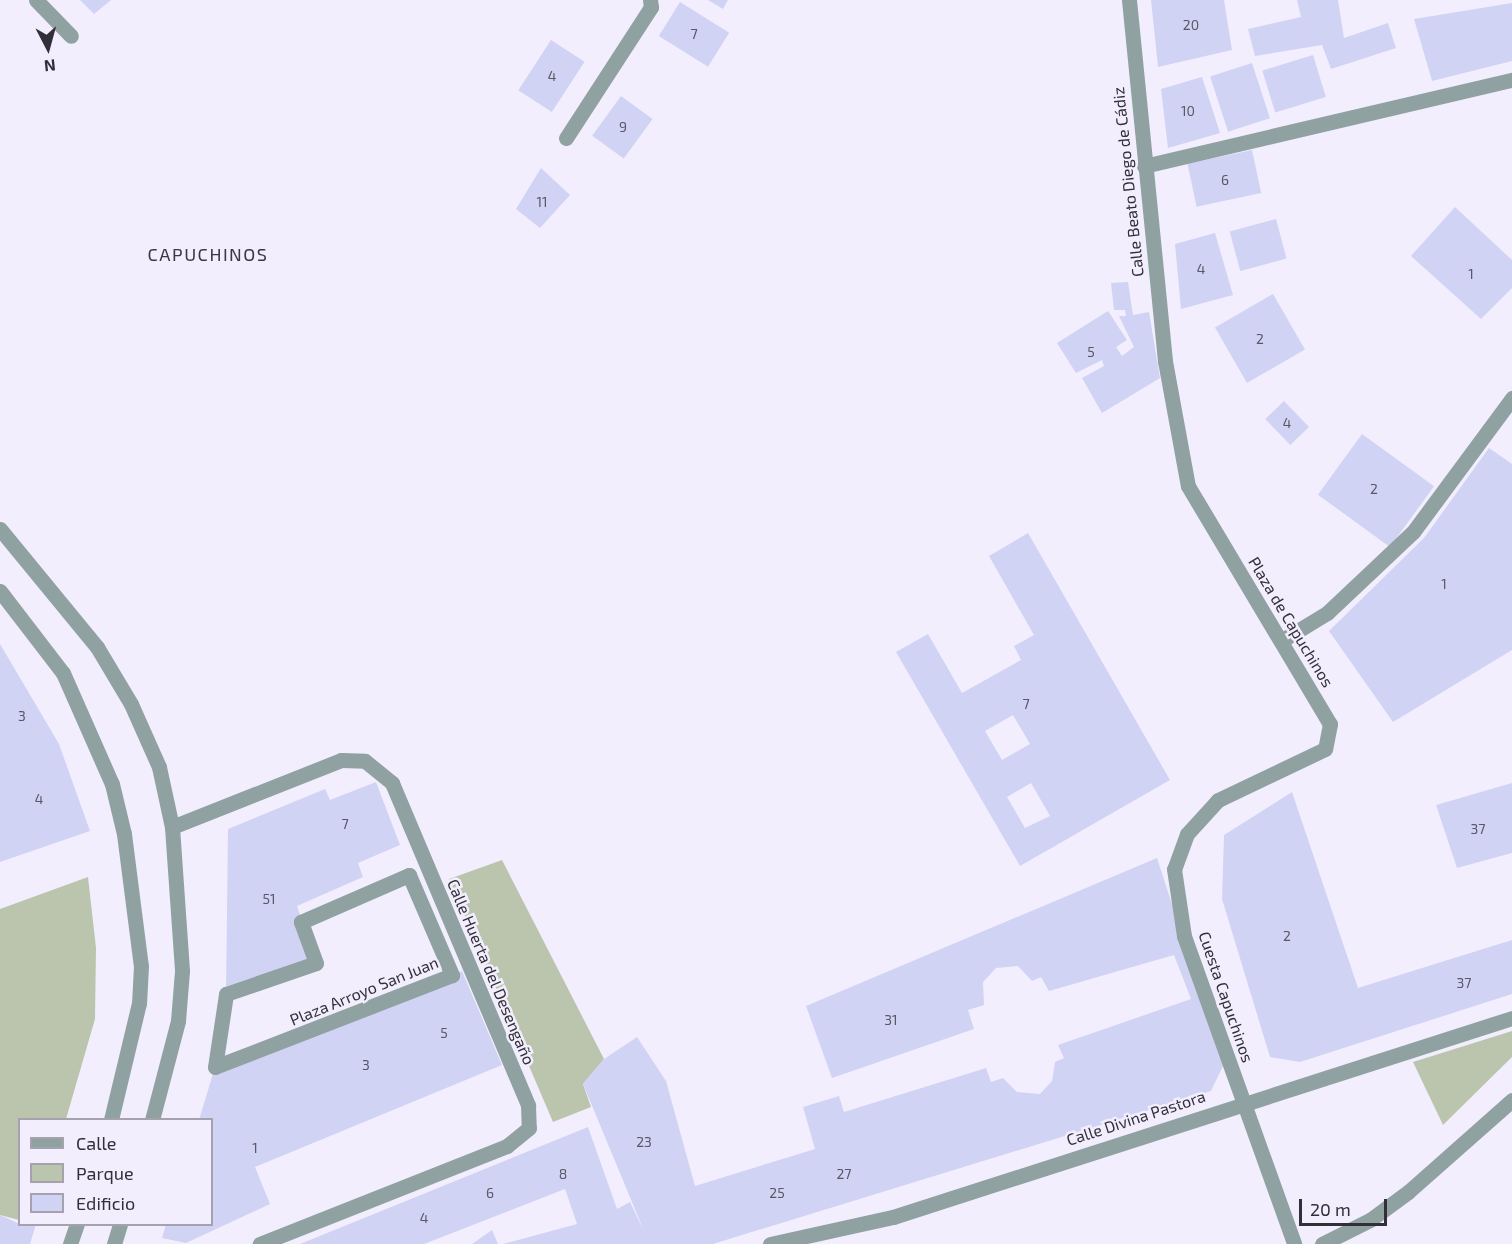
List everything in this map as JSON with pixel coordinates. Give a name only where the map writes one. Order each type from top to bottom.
[{"type":"street","points":[[36,0],[71,36]]},
{"type":"street","points":[[567,138],[651,7],[650,0]]},
{"type":"street","name":"Calle Beato Diego de Cádiz","points":[[1129,0],[1165,361]]},
{"type":"street","points":[[1144,166],[1512,80]]},
{"type":"street","name":"Plaza de Capuchinos","points":[[1165,361],[1188,486],[1330,724],[1325,749],[1218,800],[1187,834]]},
{"type":"street","points":[[1281,641],[1327,613],[1413,532],[1512,398]]},
{"type":"street","points":[[0,529],[97,647],[131,704],[159,767],[172,827],[182,971],[178,1021],[152,1118]]},
{"type":"street","points":[[0,591],[63,673],[112,784],[124,834],[141,966],[139,1003],[111,1118]]},
{"type":"street","name":"Calle Huerta del Desengaño","points":[[172,827],[341,760],[365,761],[392,783],[528,1105],[530,1128],[507,1146],[260,1244]]},
{"type":"street","name":"Cuesta Capuchinos","points":[[1187,834],[1174,869],[1184,936],[1294,1244]]},
{"type":"street","name":"Plaza Arroyo San Juan","points":[[409,875],[452,975],[215,1067],[226,994],[316,963],[301,922],[409,875]]},
{"type":"street","name":"Calle Divina Pastora","points":[[770,1244],[893,1217],[1244,1102],[1512,1018]]},
{"type":"street","points":[[1322,1244],[1371,1220],[1408,1192],[1512,1100]]},
{"type":"street","points":[[70,1244],[75,1226]]},
{"type":"street","points":[[114,1244],[119,1226]]},
{"type":"green space","points":[[502,860],[604,1059],[583,1084],[591,1107],[553,1122],[449,879]]},
{"type":"green space","points":[[88,877],[96,948],[95,1019],[66,1118],[18,1118],[18,1220],[0,1215],[0,909]]},
{"type":"green space","points":[[1512,1031],[1512,1057],[1443,1125],[1413,1062]]},
{"type":"building","points":[[80,0],[111,0],[94,14]]},
{"type":"building","points":[[708,0],[728,0],[723,9]]},
{"type":"building","points":[[1151,0],[1224,0],[1232,50],[1158,67]]},
{"type":"building","points":[[1297,0],[1338,0],[1344,38],[1388,23],[1396,48],[1331,69],[1322,45],[1255,56],[1248,29],[1301,17]]},
{"type":"building","points":[[680,2],[729,33],[708,67],[659,36]]},
{"type":"building","points":[[1512,3],[1512,61],[1432,81],[1414,19]]},
{"type":"building","points":[[551,40],[585,62],[552,112],[518,90]]},
{"type":"building","points":[[1313,55],[1326,97],[1275,113],[1262,70]]},
{"type":"building","points":[[1252,63],[1270,118],[1228,132],[1210,77]]},
{"type":"building","points":[[1202,77],[1220,133],[1168,148],[1161,89]]},
{"type":"building","points":[[621,96],[653,119],[624,159],[592,136]]},
{"type":"building","points":[[1252,150],[1261,193],[1197,207],[1187,164]]},
{"type":"building","points":[[541,168],[570,195],[540,228],[516,209]]},
{"type":"building","points":[[1455,207],[1512,260],[1512,288],[1481,319],[1411,256]]},
{"type":"building","points":[[1276,219],[1287,259],[1240,271],[1230,231]]},
{"type":"building","points":[[1215,233],[1233,295],[1181,309],[1175,244]]},
{"type":"building","points":[[1128,282],[1133,315],[1149,312],[1160,378],[1102,413],[1082,378],[1104,366],[1102,360],[1076,373],[1057,343],[1108,311],[1127,340],[1116,347],[1122,356],[1134,347],[1119,316],[1126,316],[1125,310],[1114,310],[1111,283]]},
{"type":"building","points":[[1273,294],[1305,349],[1247,383],[1215,328]]},
{"type":"building","points":[[1284,401],[1309,427],[1290,445],[1265,419]]},
{"type":"building","points":[[1362,434],[1434,486],[1390,547],[1318,495]]},
{"type":"building","points":[[1489,448],[1512,464],[1512,650],[1393,722],[1329,631],[1424,538]]},
{"type":"building","points":[[1028,533],[1170,780],[1020,866],[896,652],[928,634],[962,693],[1021,660],[1014,646],[1034,635],[989,556]],"holes":[[[1013,715],[1030,744],[1002,760],[985,731]],[[1031,783],[1050,816],[1025,828],[1007,797]]]},
{"type":"building","points":[[0,644],[59,744],[90,831],[0,862]]},
{"type":"building","points":[[376,782],[400,845],[358,863],[363,877],[297,906],[316,963],[226,994],[228,829],[325,789],[330,800]]},
{"type":"building","points":[[1512,783],[1512,853],[1457,868],[1436,805]]},
{"type":"building","points":[[1292,792],[1358,988],[1512,940],[1512,994],[1300,1062],[1270,1057],[1222,899],[1224,835]]},
{"type":"building","points":[[1157,858],[1224,1064],[1211,1091],[713,1244],[503,1244],[577,1224],[565,1189],[424,1244],[300,1244],[588,1127],[617,1209],[630,1202],[644,1231],[583,1084],[604,1059],[637,1037],[666,1081],[695,1186],[815,1149],[803,1107],[839,1096],[844,1112],[986,1068],[991,1082],[1003,1078],[1017,1092],[1040,1094],[1052,1081],[1055,1062],[1064,1058],[1058,1045],[1191,999],[1174,955],[1049,991],[1041,977],[1032,981],[1018,966],[996,968],[983,982],[984,1005],[968,1010],[974,1029],[832,1078],[806,1006]]},
{"type":"building","points":[[462,971],[502,1065],[255,1167],[270,1204],[186,1243],[162,1238],[165,1226],[213,1226],[213,1118],[200,1118],[215,1067]]},
{"type":"building","points":[[0,1215],[18,1223],[18,1226],[35,1226],[30,1244],[0,1244]]},
{"type":"building","points":[[492,1230],[498,1244],[472,1244]]},
{"type":"district","name":"CAPUCHINOS","points":[[208,254]]}]
